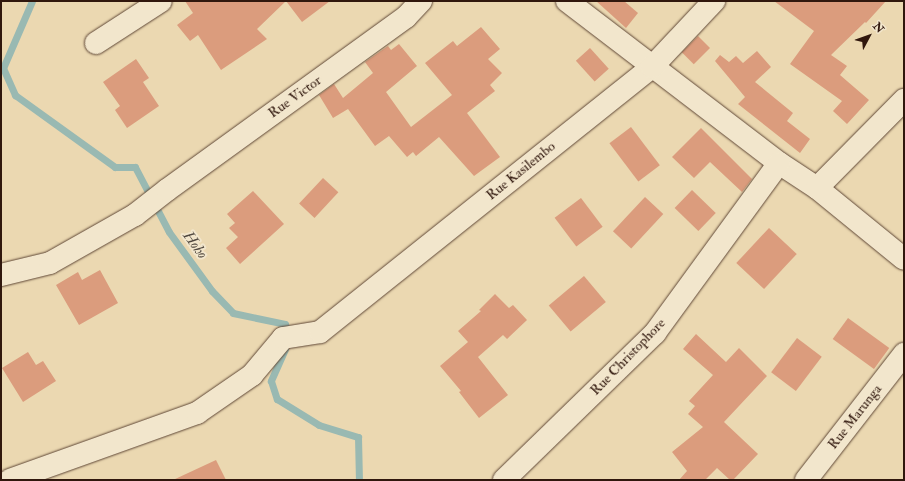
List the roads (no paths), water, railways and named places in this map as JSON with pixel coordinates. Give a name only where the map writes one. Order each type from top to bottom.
[{"type":"street","points":[[96,43],[161,1]]},
{"type":"street","name":"Rue Victor","points":[[1,275],[50,263],[135,215],[167,190],[406,17],[421,1]]},
{"type":"street","points":[[566,1],[779,163],[817,188],[904,259]]},
{"type":"street","name":"Rue Kasilembo","points":[[10,480],[197,413],[252,375],[283,338],[320,332],[652,67],[714,1]]},
{"type":"street","points":[[817,188],[904,100]]},
{"type":"street","name":"Rue Christophore","points":[[504,480],[655,333],[779,163]]},
{"type":"street","name":"Rue Marunga","points":[[806,480],[904,354]]},
{"type":"waterway","name":"Hoho","points":[[32,1],[3,68],[15,95],[115,167],[135,167],[169,232],[212,291],[233,313],[285,324],[289,336]]},
{"type":"waterway","name":"Hoho","points":[[285,349],[271,381],[277,399],[319,425],[358,437],[359,480]]}]
